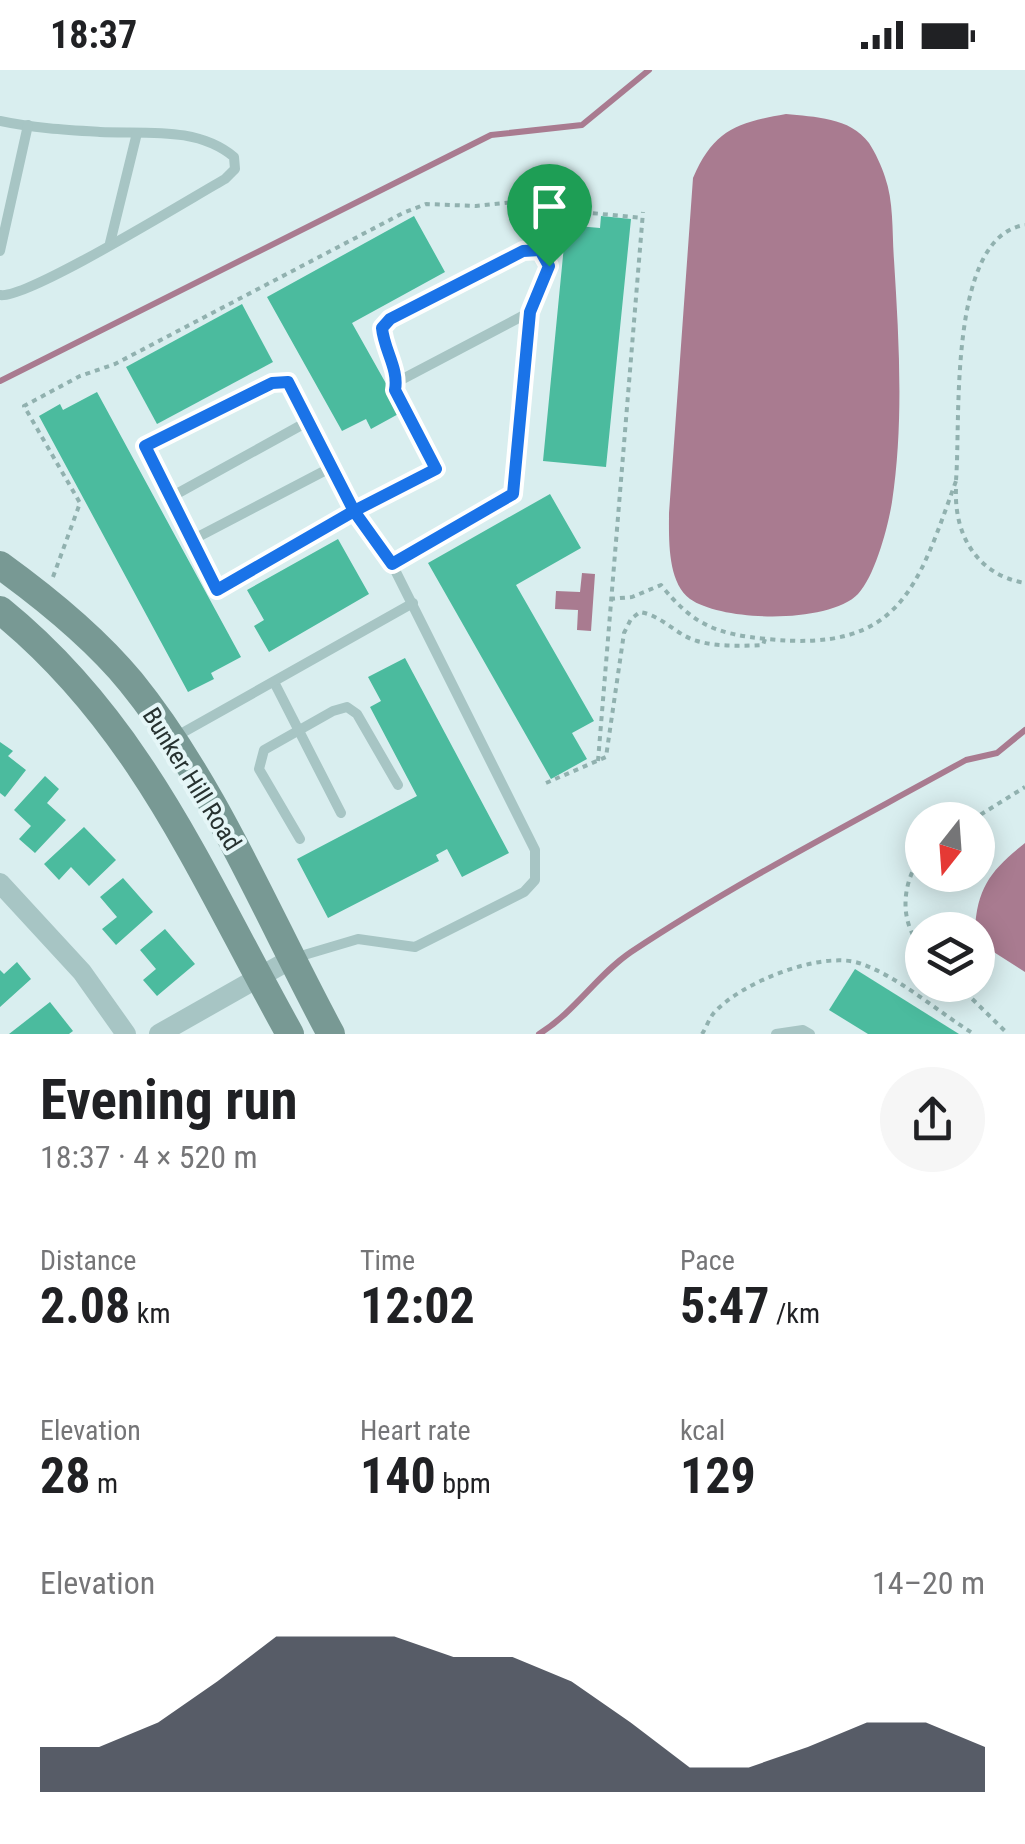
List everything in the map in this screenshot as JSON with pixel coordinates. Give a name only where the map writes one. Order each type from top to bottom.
[{"type":"main road","name":"Bunker Hill Road","points":[[0,565],[58,610],[131,682],[210,799],[331,1034]]},
{"type":"main road","name":"Bunker Hill Road","points":[[0,610],[57,659],[129,746],[181,831],[290,1034]]},
{"type":"street","points":[[0,883],[82,972],[126,1034]]},
{"type":"street","points":[[158,1034],[293,958]]},
{"type":"lane","points":[[0,121],[182,134],[222,146],[234,156],[235,169],[225,179],[10,297],[0,295]]},
{"type":"lane","points":[[0,251],[28,125]]},
{"type":"lane","points":[[110,243],[137,132]]},
{"type":"lane","points":[[293,958],[358,939],[416,947],[524,892],[535,880],[535,850],[413,603],[392,564],[354,511],[288,382],[272,383],[145,446],[217,590],[354,511],[436,469],[395,390],[397,382],[382,328],[390,319],[523,251],[540,250],[549,266],[530,312],[513,494],[392,564]]},
{"type":"lane","points":[[397,382],[530,312]]},
{"type":"lane","points":[[171,498],[307,422]]},
{"type":"lane","points":[[192,540],[330,468]]},
{"type":"lane","points":[[170,740],[413,603]]},
{"type":"lane","points":[[274,682],[341,813]]},
{"type":"lane","points":[[300,839],[259,769],[264,750],[298,730],[347,707],[357,714],[398,785]]},
{"type":"lane","points":[[776,1034],[803,1030],[810,1034]]},
{"type":"path","points":[[50,584],[80,502],[24,406],[80,376],[115,364],[426,204],[476,206],[524,201],[540,208],[642,215],[598,761]]},
{"type":"path","points":[[1025,225],[1003,234],[990,248],[969,290],[956,480],[959,527],[965,543],[992,571],[1025,583]]},
{"type":"path","points":[[610,599],[632,597],[662,585],[688,616],[730,634],[815,642],[866,632],[915,584],[956,480]]},
{"type":"path","points":[[546,783],[606,758],[624,633],[640,612],[652,614],[697,641],[763,645],[765,639]]},
{"type":"path","points":[[995,806],[1025,787]]},
{"type":"path","points":[[702,1034],[713,1014],[788,968],[816,961],[845,960],[886,977],[974,1034]]},
{"type":"path","points":[[975,1002],[1008,1034]]},
{"type":"shaded area","points":[[786,114],[831,120],[852,128],[869,143],[884,173],[892,218],[899,351],[898,442],[887,524],[875,564],[858,594],[824,611],[750,615],[706,607],[690,599],[677,582],[671,559],[669,513],[693,178],[709,149],[729,131]]},
{"type":"shaded area","points":[[582,573],[595,574],[591,631],[577,630],[578,610],[555,609],[556,591],[580,592]]},
{"type":"shaded area","points":[[1025,843],[1025,972],[995,953],[995,912],[977,912],[982,892],[995,892],[995,872]]},
{"type":"building","points":[[414,216],[445,272],[352,323],[402,412],[371,429],[366,419],[342,431],[267,297]]},
{"type":"building","points":[[601,216],[631,219],[606,467],[543,461],[566,225],[600,228]]},
{"type":"building","points":[[242,304],[273,362],[157,424],[126,367]]},
{"type":"building","points":[[97,392],[241,657],[211,673],[214,679],[188,692],[39,416],[60,404],[63,410]]},
{"type":"building","points":[[550,494],[581,548],[516,585],[594,721],[572,733],[587,759],[551,779],[428,563]]},
{"type":"building","points":[[338,539],[369,594],[269,652],[254,626],[264,620],[247,590]]},
{"type":"building","points":[[405,658],[509,853],[462,877],[447,849],[436,855],[439,861],[328,918],[297,859],[417,796],[370,707],[381,701],[368,677]]},
{"type":"building","points":[[0,742],[13,751],[8,756],[26,770],[5,797],[0,793]]},
{"type":"building","points":[[45,776],[59,789],[47,803],[66,820],[35,853],[19,839],[31,826],[14,810]]},
{"type":"building","points":[[84,827],[116,860],[89,886],[71,867],[59,880],[44,864]]},
{"type":"building","points":[[123,878],[153,912],[116,945],[102,929],[117,917],[100,897]]},
{"type":"building","points":[[165,929],[195,964],[157,996],[143,980],[156,969],[140,950]]},
{"type":"building","points":[[17,962],[31,979],[0,1007],[0,970],[4,974]]},
{"type":"building","points":[[855,969],[959,1034],[868,1034],[829,1010]]},
{"type":"building","points":[[50,1002],[73,1031],[9,1034]]},
{"type":"waterway","points":[[0,381],[491,135],[582,125],[649,70]]},
{"type":"waterway","points":[[539,1034],[619,961],[672,926],[966,760],[997,753],[1025,730]]},
{"type":"route","points":[[549,266],[530,312],[513,494],[392,564],[354,511],[217,590],[145,446],[272,383],[288,382],[354,511],[436,469],[395,390],[397,382],[382,328],[390,319],[523,251],[540,250],[549,266]]}]
